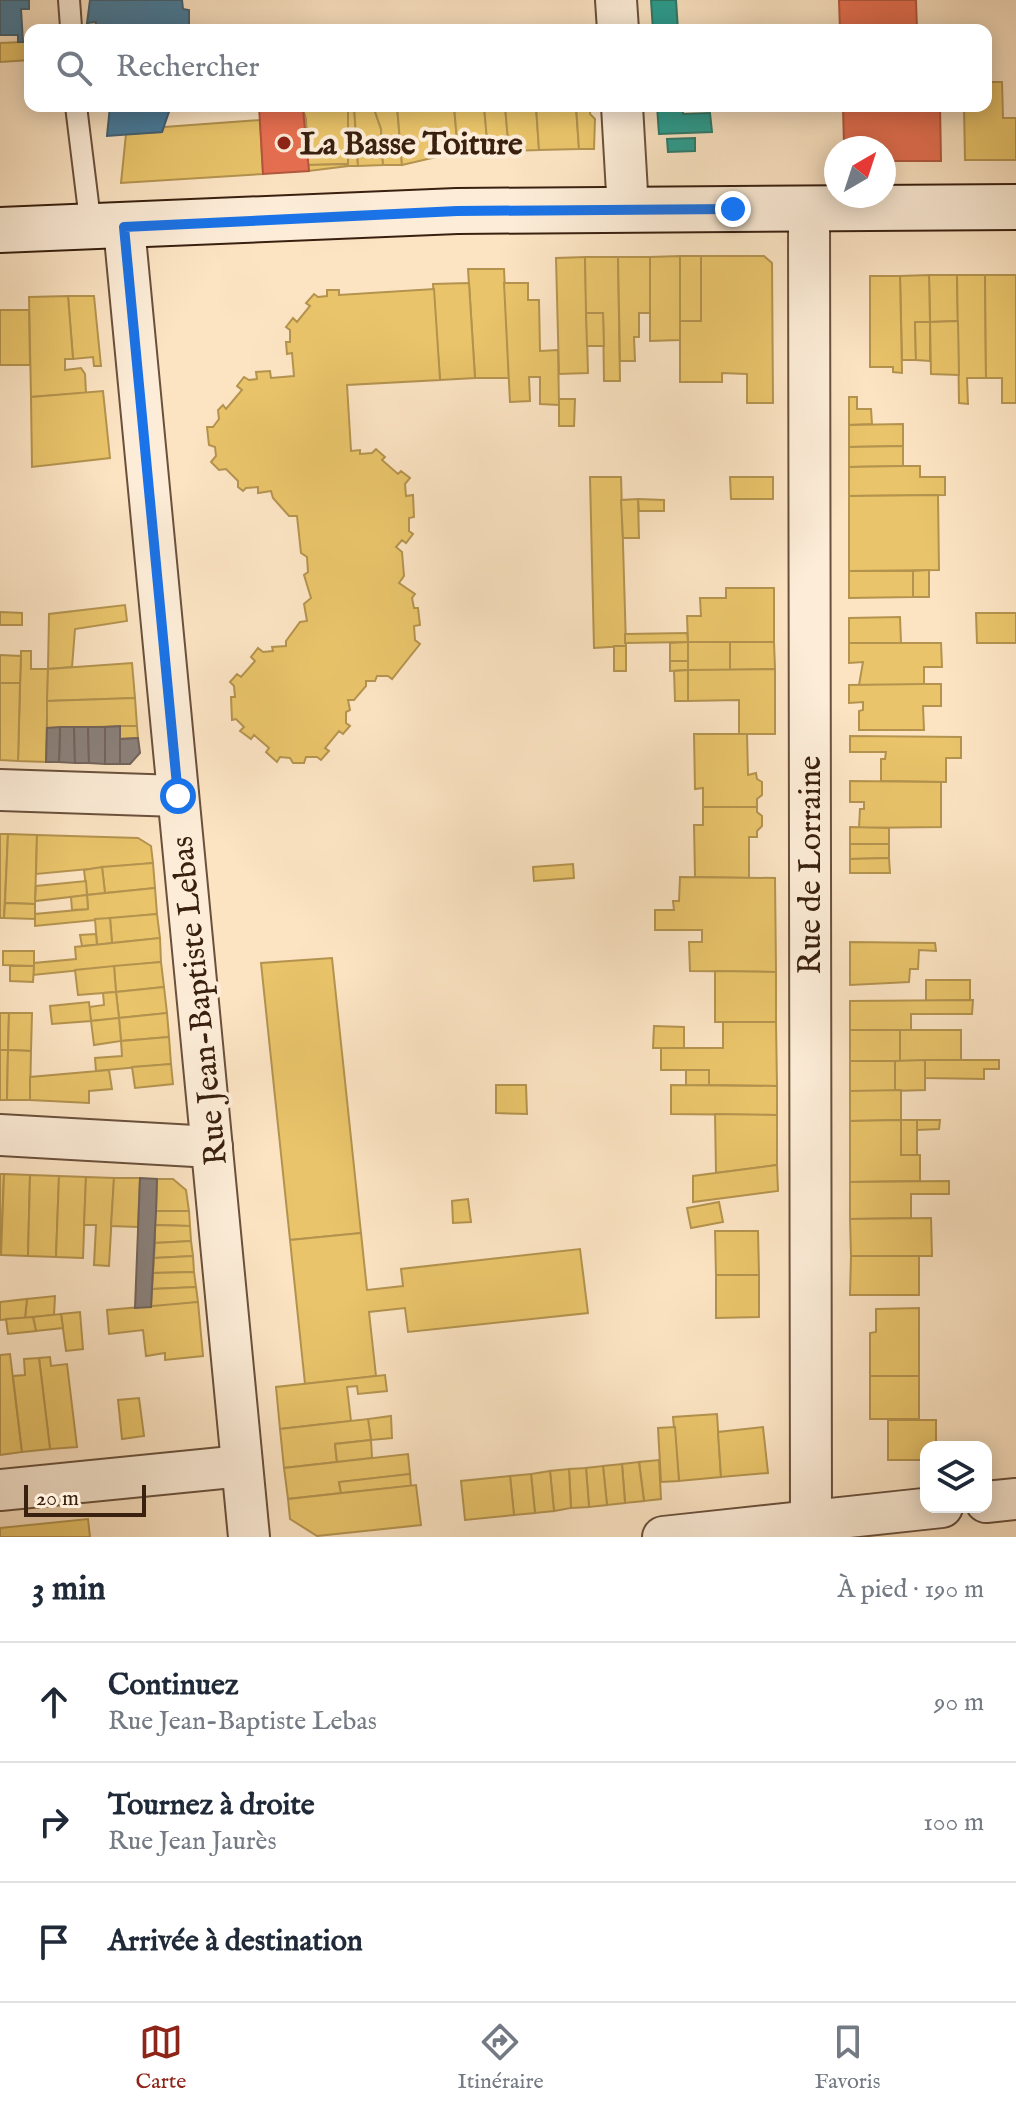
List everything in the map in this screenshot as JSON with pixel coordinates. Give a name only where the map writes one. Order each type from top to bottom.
[{"type":"main road","points":[[0,230],[107,228],[432,212],[1016,207]]},
{"type":"street","points":[[616,0],[618,24]]},
{"type":"street","points":[[622,112],[628,210]]},
{"type":"street","name":"Rue de Lorraine","points":[[809,208],[811,1521]]},
{"type":"street","name":"Rue Jean-Baptiste Lebas","points":[[107,228],[178,796],[249,1537]]},
{"type":"street","points":[[0,790],[178,796]]},
{"type":"street","points":[[0,1135],[212,1147]]},
{"type":"street","points":[[0,1490],[242,1466]]},
{"type":"street","points":[[992,1501],[1016,1499]]},
{"type":"street","points":[[663,1537],[920,1509]]},
{"type":"lane","points":[[69,0],[71,24]]},
{"type":"lane","points":[[78,112],[107,228]]},
{"type":"building: Logements","points":[[24,42],[24,60],[0,62],[0,43]]},
{"type":"building: Logements","points":[[992,82],[1002,82],[1003,118],[1016,118],[1016,160],[965,160],[964,112],[992,112]]},
{"type":"building: Logements","points":[[304,112],[348,112],[348,164],[308,165]]},
{"type":"building: Logements","points":[[348,112],[354,112],[358,166],[348,166]]},
{"type":"building: Logements","points":[[354,112],[375,112],[381,129],[383,165],[358,166]]},
{"type":"building: Logements","points":[[375,112],[398,112],[402,165],[383,165],[381,129]]},
{"type":"building: Logements","points":[[398,112],[455,112],[458,152],[402,165]]},
{"type":"building: Logements","points":[[455,112],[485,112],[488,151],[458,152]]},
{"type":"building: Logements","points":[[485,112],[506,112],[509,151],[488,151]]},
{"type":"building: Logements","points":[[506,112],[536,112],[539,150],[509,151]]},
{"type":"building: Logements","points":[[536,112],[576,112],[579,149],[539,150]]},
{"type":"building: Logements","points":[[576,112],[590,112],[595,119],[594,149],[579,149]]},
{"type":"building: Logements","points":[[260,120],[263,174],[121,183],[126,134],[162,132],[164,127]]},
{"type":"building: Logements","points":[[348,164],[309,171],[308,165]]},
{"type":"building: Logements","points":[[680,256],[701,256],[701,321],[680,321]]},
{"type":"building: Logements","points":[[680,256],[680,340],[650,341],[650,257]]},
{"type":"building: Logements","points":[[701,256],[764,256],[772,263],[773,403],[747,403],[747,374],[722,373],[722,382],[680,382],[680,321],[701,321]]},
{"type":"building: Logements","points":[[585,257],[588,373],[559,374],[556,258]]},
{"type":"building: Logements","points":[[585,257],[618,257],[620,381],[604,381],[603,313],[586,313]]},
{"type":"building: Logements","points":[[618,257],[650,257],[650,313],[639,313],[639,337],[634,337],[635,361],[620,361]]},
{"type":"building: Logements","points":[[468,269],[504,269],[509,378],[475,378]]},
{"type":"building: Logements","points":[[929,275],[957,275],[958,321],[930,322]]},
{"type":"building: Logements","points":[[929,275],[930,322],[915,322],[916,360],[902,360],[900,276]]},
{"type":"building: Logements","points":[[957,275],[985,275],[986,378],[967,378],[968,404],[959,403]]},
{"type":"building: Logements","points":[[985,275],[1016,275],[1016,403],[1002,403],[1002,378],[986,378]]},
{"type":"building: Logements","points":[[870,276],[900,276],[902,373],[893,372],[893,367],[870,367]]},
{"type":"building: Logements","points":[[469,283],[475,378],[440,380],[433,284]]},
{"type":"building: Logements","points":[[504,283],[528,283],[528,300],[539,300],[540,351],[558,350],[559,405],[540,404],[540,377],[529,377],[530,401],[510,402]]},
{"type":"building: Logements","points":[[434,289],[440,380],[347,385],[351,451],[360,450],[360,454],[372,453],[376,449],[385,457],[382,460],[398,474],[401,471],[410,478],[405,484],[406,496],[413,495],[414,517],[409,518],[409,531],[413,534],[406,543],[402,540],[396,547],[402,552],[404,576],[399,583],[415,594],[412,598],[414,608],[418,608],[420,625],[414,626],[415,640],[420,644],[392,679],[377,676],[375,681],[366,681],[366,686],[354,700],[348,700],[350,710],[346,712],[346,723],[350,726],[343,734],[339,731],[325,748],[329,751],[321,760],[306,757],[304,763],[293,763],[290,758],[280,757],[277,762],[266,752],[269,748],[254,735],[251,739],[240,731],[244,727],[236,719],[232,720],[231,697],[235,697],[234,686],[230,682],[237,674],[241,677],[255,661],[251,657],[258,648],[263,652],[273,651],[272,647],[286,646],[286,641],[300,622],[307,621],[304,604],[311,598],[304,575],[308,572],[307,557],[301,553],[297,516],[289,516],[273,498],[271,491],[258,493],[258,487],[243,491],[226,469],[219,470],[211,462],[216,456],[215,447],[209,445],[207,427],[213,427],[219,419],[218,410],[223,405],[226,409],[242,390],[237,386],[244,377],[257,379],[256,372],[270,371],[271,378],[294,376],[292,353],[287,354],[286,342],[290,342],[290,330],[286,327],[293,318],[297,322],[310,306],[306,303],[314,294],[327,296],[327,290],[339,290],[339,295]]},
{"type":"building: Logements","points":[[68,296],[94,296],[101,366],[94,366],[93,357],[73,359]]},
{"type":"building: Logements","points":[[68,296],[73,359],[65,359],[65,370],[81,368],[85,374],[86,393],[31,397],[29,297]]},
{"type":"building: Logements","points":[[0,310],[29,310],[30,365],[0,365]]},
{"type":"building: Logements","points":[[586,313],[603,313],[604,346],[587,346]]},
{"type":"building: Logements","points":[[958,321],[959,375],[931,374],[930,322]]},
{"type":"building: Logements","points":[[915,322],[930,322],[930,361],[916,360]]},
{"type":"building: Logements","points":[[103,391],[110,458],[32,467],[31,397]]},
{"type":"building: Logements","points":[[849,397],[857,397],[857,409],[871,409],[872,424],[849,425]]},
{"type":"building: Logements","points":[[559,399],[575,399],[574,426],[559,426]]},
{"type":"building: Logements","points":[[903,424],[903,446],[849,447],[849,425]]},
{"type":"building: Logements","points":[[903,446],[903,466],[849,467],[849,447]]},
{"type":"building: Logements","points":[[920,466],[920,477],[945,477],[945,495],[849,496],[849,467]]},
{"type":"building: Logements","points":[[590,477],[621,477],[626,646],[594,648]]},
{"type":"building: Logements","points":[[730,477],[773,477],[773,499],[731,499]]},
{"type":"building: Logements","points":[[938,495],[939,570],[849,571],[849,496]]},
{"type":"building: Logements","points":[[638,499],[639,538],[623,538],[621,500]]},
{"type":"building: Logements","points":[[638,499],[664,500],[664,511],[639,511]]},
{"type":"building: Logements","points":[[929,570],[929,597],[913,597],[913,571]]},
{"type":"building: Logements","points":[[849,571],[913,571],[913,597],[849,598]]},
{"type":"building: Logements","points":[[726,588],[774,588],[774,642],[688,642],[687,616],[701,616],[700,598],[726,598]]},
{"type":"building: Logements","points":[[125,605],[127,621],[75,629],[72,667],[48,669],[49,614]]},
{"type":"building: Logements","points":[[0,612],[22,613],[22,625],[0,625]]},
{"type":"building: Logements","points":[[976,613],[1016,613],[1016,643],[977,643]]},
{"type":"building: Logements","points":[[900,617],[901,643],[849,643],[849,618]]},
{"type":"building: Logements","points":[[687,633],[688,642],[625,643],[625,634]]},
{"type":"building: Logements","points":[[688,642],[688,661],[670,661],[670,643]]},
{"type":"building: Logements","points":[[688,642],[730,642],[730,670],[688,670]]},
{"type":"building: Logements","points":[[730,642],[774,642],[775,669],[730,670]]},
{"type":"building: Logements","points":[[849,643],[941,643],[942,667],[924,667],[924,686],[859,685],[863,662],[849,663]]},
{"type":"building: Logements","points":[[614,646],[626,646],[626,671],[614,671]]},
{"type":"building: Logements","points":[[21,651],[31,651],[31,669],[48,669],[46,762],[18,761]]},
{"type":"building: Logements","points":[[0,655],[21,656],[20,683],[0,683]]},
{"type":"building: Logements","points":[[670,661],[688,661],[688,670],[670,671]]},
{"type":"building: Logements","points":[[132,663],[135,698],[47,701],[48,669]]},
{"type":"building: Logements","points":[[775,669],[775,734],[739,734],[739,700],[688,701],[688,670]]},
{"type":"building: Logements","points":[[688,670],[688,701],[675,701],[674,671]]},
{"type":"building: Logements","points":[[0,683],[20,683],[18,761],[0,760]]},
{"type":"building: Logements","points":[[941,684],[941,706],[923,706],[924,730],[859,730],[859,711],[863,710],[863,702],[849,703],[849,685]]},
{"type":"building: Logements","points":[[135,698],[137,726],[47,728],[47,701]]},
{"type":"building: Logements","points":[[120,726],[137,726],[138,738],[120,739]]},
{"type":"building: Logements","points":[[694,734],[747,734],[748,775],[756,773],[757,779],[762,782],[762,795],[757,799],[757,807],[703,807],[703,788],[695,789]]},
{"type":"building: Logements","points":[[850,736],[961,737],[961,758],[946,758],[946,782],[881,781],[881,759],[885,759],[886,752],[850,752]]},
{"type":"building: Logements","points":[[850,781],[941,782],[941,827],[859,828],[860,809],[864,809],[864,802],[850,802]]},
{"type":"building: Logements","points":[[703,807],[757,807],[757,812],[762,816],[762,826],[757,831],[757,837],[749,837],[749,878],[695,877],[694,825],[703,825]]},
{"type":"building: Logements","points":[[850,827],[889,828],[889,844],[850,844]]},
{"type":"building: Logements","points":[[0,834],[8,834],[4,918],[0,918]]},
{"type":"building: Logements","points":[[8,834],[37,835],[35,904],[5,903]]},
{"type":"building: Logements","points":[[37,835],[138,838],[151,846],[153,863],[36,874]]},
{"type":"building: Logements","points":[[850,844],[889,844],[889,858],[850,859]]},
{"type":"building: Logements","points":[[889,858],[890,873],[850,873],[850,859]]},
{"type":"building: Logements","points":[[153,863],[155,888],[105,893],[102,867]]},
{"type":"building: Logements","points":[[573,864],[574,878],[534,881],[533,867]]},
{"type":"building: Logements","points":[[102,867],[105,893],[87,895],[84,870]]},
{"type":"building: Logements","points":[[680,877],[775,878],[776,972],[690,971],[689,942],[702,942],[702,930],[655,930],[655,910],[674,910],[673,901],[679,901]]},
{"type":"building: Logements","points":[[86,881],[87,895],[35,901],[36,886]]},
{"type":"building: Logements","points":[[155,888],[157,914],[35,926],[35,914],[88,909],[87,895]]},
{"type":"building: Logements","points":[[87,895],[88,909],[72,910],[71,897]]},
{"type":"building: Logements","points":[[5,903],[35,904],[35,919],[4,918]]},
{"type":"building: Logements","points":[[157,914],[160,938],[112,943],[110,918]]},
{"type":"building: Logements","points":[[110,918],[112,943],[97,945],[95,919]]},
{"type":"building: Logements","points":[[96,934],[97,945],[82,946],[80,935]]},
{"type":"building: Logements","points":[[160,938],[161,962],[33,975],[34,963],[76,959],[75,947]]},
{"type":"building: Logements","points":[[850,942],[935,943],[936,951],[919,950],[918,969],[910,969],[909,982],[850,985]]},
{"type":"building: Logements","points":[[3,951],[34,951],[34,966],[3,965]]},
{"type":"building: Logements","points":[[332,958],[361,1233],[290,1240],[261,963]]},
{"type":"building: Logements","points":[[161,962],[164,987],[116,992],[114,966]]},
{"type":"building: Logements","points":[[10,966],[34,966],[33,982],[10,981]]},
{"type":"building: Logements","points":[[114,966],[116,992],[78,995],[75,970]]},
{"type":"building: Logements","points":[[715,971],[776,972],[776,1022],[715,1022]]},
{"type":"building: Logements","points":[[926,980],[970,980],[970,1000],[926,1001]]},
{"type":"building: Logements","points":[[164,987],[167,1013],[119,1018],[116,992]]},
{"type":"building: Logements","points":[[116,992],[119,1018],[91,1021],[89,1007],[104,1005],[103,993]]},
{"type":"building: Logements","points":[[973,1000],[972,1014],[911,1014],[911,1030],[850,1030],[850,1001]]},
{"type":"building: Logements","points":[[89,1002],[91,1021],[52,1024],[50,1006]]},
{"type":"building: Logements","points":[[0,1013],[9,1013],[8,1050],[0,1050]]},
{"type":"building: Logements","points":[[9,1013],[32,1013],[31,1051],[8,1050]]},
{"type":"building: Logements","points":[[167,1013],[169,1037],[121,1041],[119,1018]]},
{"type":"building: Logements","points":[[119,1018],[121,1041],[94,1045],[91,1021]]},
{"type":"building: Logements","points":[[723,1022],[776,1022],[777,1086],[709,1085],[709,1070],[661,1070],[661,1048],[723,1048]]},
{"type":"building: Logements","points":[[654,1026],[684,1027],[684,1048],[653,1048]]},
{"type":"building: Logements","points":[[850,1030],[900,1030],[900,1061],[850,1061]]},
{"type":"building: Logements","points":[[900,1030],[961,1030],[961,1060],[900,1061]]},
{"type":"building: Logements","points":[[169,1037],[171,1064],[96,1071],[95,1058],[122,1056],[121,1041]]},
{"type":"building: Logements","points":[[0,1050],[8,1050],[7,1100],[0,1100]]},
{"type":"building: Logements","points":[[8,1050],[31,1051],[30,1100],[7,1100]]},
{"type":"building: Logements","points":[[925,1060],[999,1060],[999,1069],[984,1069],[984,1079],[925,1078]]},
{"type":"building: Logements","points":[[925,1060],[925,1090],[895,1091],[895,1061]]},
{"type":"building: Logements","points":[[850,1061],[895,1061],[895,1091],[850,1091]]},
{"type":"building: Logements","points":[[171,1064],[173,1084],[135,1088],[132,1067]]},
{"type":"building: Logements","points":[[109,1070],[112,1089],[89,1091],[89,1103],[30,1100],[30,1077]]},
{"type":"building: Logements","points":[[686,1070],[709,1070],[709,1085],[686,1086]]},
{"type":"building: Logements","points":[[496,1085],[526,1085],[527,1114],[496,1113]]},
{"type":"building: Logements","points":[[671,1085],[777,1086],[777,1115],[671,1114]]},
{"type":"building: Logements","points":[[901,1090],[901,1120],[850,1121],[850,1091]]},
{"type":"building: Logements","points":[[715,1114],[777,1115],[777,1165],[716,1173]]},
{"type":"building: Logements","points":[[901,1120],[901,1155],[920,1155],[920,1181],[850,1182],[850,1121]]},
{"type":"building: Logements","points":[[901,1120],[917,1120],[917,1155],[901,1155]]},
{"type":"building: Logements","points":[[917,1120],[940,1120],[939,1129],[917,1130]]},
{"type":"building: Logements","points":[[777,1165],[778,1191],[693,1202],[693,1176]]},
{"type":"building: Logements","points":[[0,1174],[4,1174],[1,1255],[0,1255]]},
{"type":"building: Logements","points":[[4,1174],[30,1175],[28,1256],[1,1255]]},
{"type":"building: Logements","points":[[30,1175],[59,1176],[56,1257],[28,1256]]},
{"type":"building: Logements","points":[[59,1176],[86,1177],[83,1258],[56,1257]]},
{"type":"building: Logements","points":[[86,1177],[114,1178],[109,1266],[94,1265],[96,1225],[84,1225]]},
{"type":"building: Logements","points":[[114,1178],[140,1178],[138,1227],[111,1226]]},
{"type":"building: Logements","points":[[157,1179],[173,1179],[186,1190],[189,1211],[156,1211]]},
{"type":"building: Logements","points":[[949,1181],[949,1194],[911,1194],[911,1218],[850,1219],[850,1182]]},
{"type":"building: Logements","points":[[468,1199],[471,1222],[453,1223],[452,1201]]},
{"type":"building: Logements","points":[[719,1202],[723,1222],[691,1228],[687,1208]]},
{"type":"building: Logements","points":[[156,1211],[189,1211],[190,1226],[155,1225]]},
{"type":"building: Logements","points":[[931,1218],[932,1256],[851,1256],[850,1219]]},
{"type":"building: Logements","points":[[155,1225],[190,1226],[191,1241],[155,1243]]},
{"type":"building: Logements","points":[[715,1231],[758,1231],[759,1275],[716,1275]]},
{"type":"building: Logements","points":[[361,1233],[367,1290],[403,1286],[401,1269],[580,1249],[588,1313],[408,1332],[405,1308],[369,1312],[376,1376],[305,1384],[290,1240]]},
{"type":"building: Logements","points":[[191,1241],[193,1256],[154,1258],[155,1243]]},
{"type":"building: Logements","points":[[193,1256],[194,1272],[153,1273],[154,1258]]},
{"type":"building: Logements","points":[[851,1256],[919,1256],[919,1295],[850,1295]]},
{"type":"building: Logements","points":[[194,1272],[196,1287],[152,1289],[153,1273]]},
{"type":"building: Logements","points":[[716,1275],[759,1275],[759,1317],[716,1318]]},
{"type":"building: Logements","points":[[196,1287],[198,1302],[151,1307],[152,1289]]},
{"type":"building: Logements","points":[[55,1296],[54,1315],[25,1318],[27,1299]]},
{"type":"building: Logements","points":[[27,1299],[25,1318],[0,1320],[0,1302]]},
{"type":"building: Logements","points":[[198,1302],[203,1356],[165,1360],[165,1353],[146,1356],[143,1330],[109,1334],[107,1310]]},
{"type":"building: Logements","points":[[919,1308],[919,1376],[870,1376],[870,1333],[876,1332],[876,1309]]},
{"type":"building: Logements","points":[[80,1312],[83,1349],[66,1351],[61,1314]]},
{"type":"building: Logements","points":[[61,1314],[63,1328],[36,1331],[33,1317]]},
{"type":"building: Logements","points":[[33,1317],[36,1331],[8,1334],[6,1319]]},
{"type":"building: Logements","points":[[10,1354],[22,1452],[0,1455],[0,1355]]},
{"type":"building: Logements","points":[[50,1357],[51,1366],[67,1364],[77,1447],[50,1449],[39,1358]]},
{"type":"building: Logements","points":[[39,1358],[50,1449],[22,1452],[13,1376],[25,1375],[24,1359]]},
{"type":"building: Logements","points":[[385,1375],[387,1391],[358,1394],[357,1386],[347,1387],[351,1421],[280,1429],[276,1387]]},
{"type":"building: Logements","points":[[870,1376],[919,1376],[919,1419],[870,1419]]},
{"type":"building: Logements","points":[[139,1398],[144,1436],[122,1439],[118,1400]]},
{"type":"building: Logements","points":[[717,1414],[721,1477],[679,1481],[673,1417]]},
{"type":"building: Logements","points":[[391,1416],[392,1438],[371,1440],[368,1419]]},
{"type":"building: Logements","points":[[368,1419],[371,1440],[335,1444],[337,1462],[284,1468],[280,1429]]},
{"type":"building: Logements","points":[[888,1420],[936,1420],[936,1441],[920,1441],[920,1460],[888,1460]]},
{"type":"building: Logements","points":[[675,1427],[679,1481],[661,1482],[658,1428]]},
{"type":"building: Logements","points":[[763,1427],[768,1473],[721,1477],[718,1432]]},
{"type":"building: Logements","points":[[371,1440],[372,1458],[337,1462],[335,1444]]},
{"type":"building: Logements","points":[[408,1454],[410,1474],[339,1482],[341,1493],[288,1499],[284,1468]]},
{"type":"building: Logements","points":[[659,1460],[661,1499],[644,1501],[639,1462]]},
{"type":"building: Logements","points":[[639,1462],[644,1501],[625,1503],[622,1464]]},
{"type":"building: Logements","points":[[622,1464],[625,1503],[607,1505],[603,1466]]},
{"type":"building: Logements","points":[[603,1466],[607,1505],[589,1507],[586,1468]]},
{"type":"building: Logements","points":[[586,1468],[589,1507],[571,1508],[569,1469]]},
{"type":"building: Logements","points":[[569,1469],[571,1508],[554,1511],[550,1471]]},
{"type":"building: Logements","points":[[550,1471],[554,1511],[535,1513],[531,1474]]},
{"type":"building: Logements","points":[[410,1474],[411,1486],[341,1493],[339,1482]]},
{"type":"building: Logements","points":[[531,1474],[535,1513],[514,1515],[510,1476]]},
{"type":"building: Logements","points":[[510,1476],[514,1515],[465,1520],[461,1481]]},
{"type":"building: Logements","points":[[416,1485],[421,1525],[317,1536],[290,1519],[288,1499]]},
{"type":"building: Logements","points":[[88,1519],[90,1537],[0,1537],[0,1528]]},
{"type":"building: Commerces","points":[[839,0],[916,0],[917,24],[840,24]]},
{"type":"building: Commerces","name":"La Basse Toiture","points":[[259,112],[303,112],[309,171],[263,174]]},
{"type":"building: Commerces","points":[[843,112],[940,112],[941,161],[896,161],[896,136],[844,136]]},
{"type":"building: Écoles","points":[[651,0],[676,0],[678,24],[653,24]]},
{"type":"building: Écoles","points":[[657,112],[710,113],[712,132],[659,134]]},
{"type":"building: Écoles","points":[[695,138],[695,151],[668,152],[667,139]]},
{"type":"building: Public","points":[[0,0],[29,0],[29,9],[21,9],[23,42],[18,42],[18,35],[0,35]]},
{"type":"building: Public","points":[[90,0],[182,0],[183,9],[189,10],[189,24],[87,23]]},
{"type":"building: Public","points":[[109,112],[169,112],[162,132],[107,136]]},
{"type":"building: Industrie","points":[[120,726],[120,764],[105,764],[105,727]]},
{"type":"building: Industrie","points":[[60,727],[74,727],[75,763],[59,762]]},
{"type":"building: Industrie","points":[[60,727],[59,762],[46,762],[47,728]]},
{"type":"building: Industrie","points":[[74,727],[88,727],[89,763],[75,763]]},
{"type":"building: Industrie","points":[[88,727],[105,727],[105,764],[89,763]]},
{"type":"building: Industrie","points":[[138,738],[140,753],[130,764],[120,764],[120,739]]},
{"type":"building: Industrie","points":[[140,1178],[157,1179],[156,1211],[151,1307],[135,1308]]},
{"type":"place","name":"La Basse Toiture","points":[[284,143]]},
{"type":"route","points":[[178,796],[124,227],[457,211],[733,209]]}]
